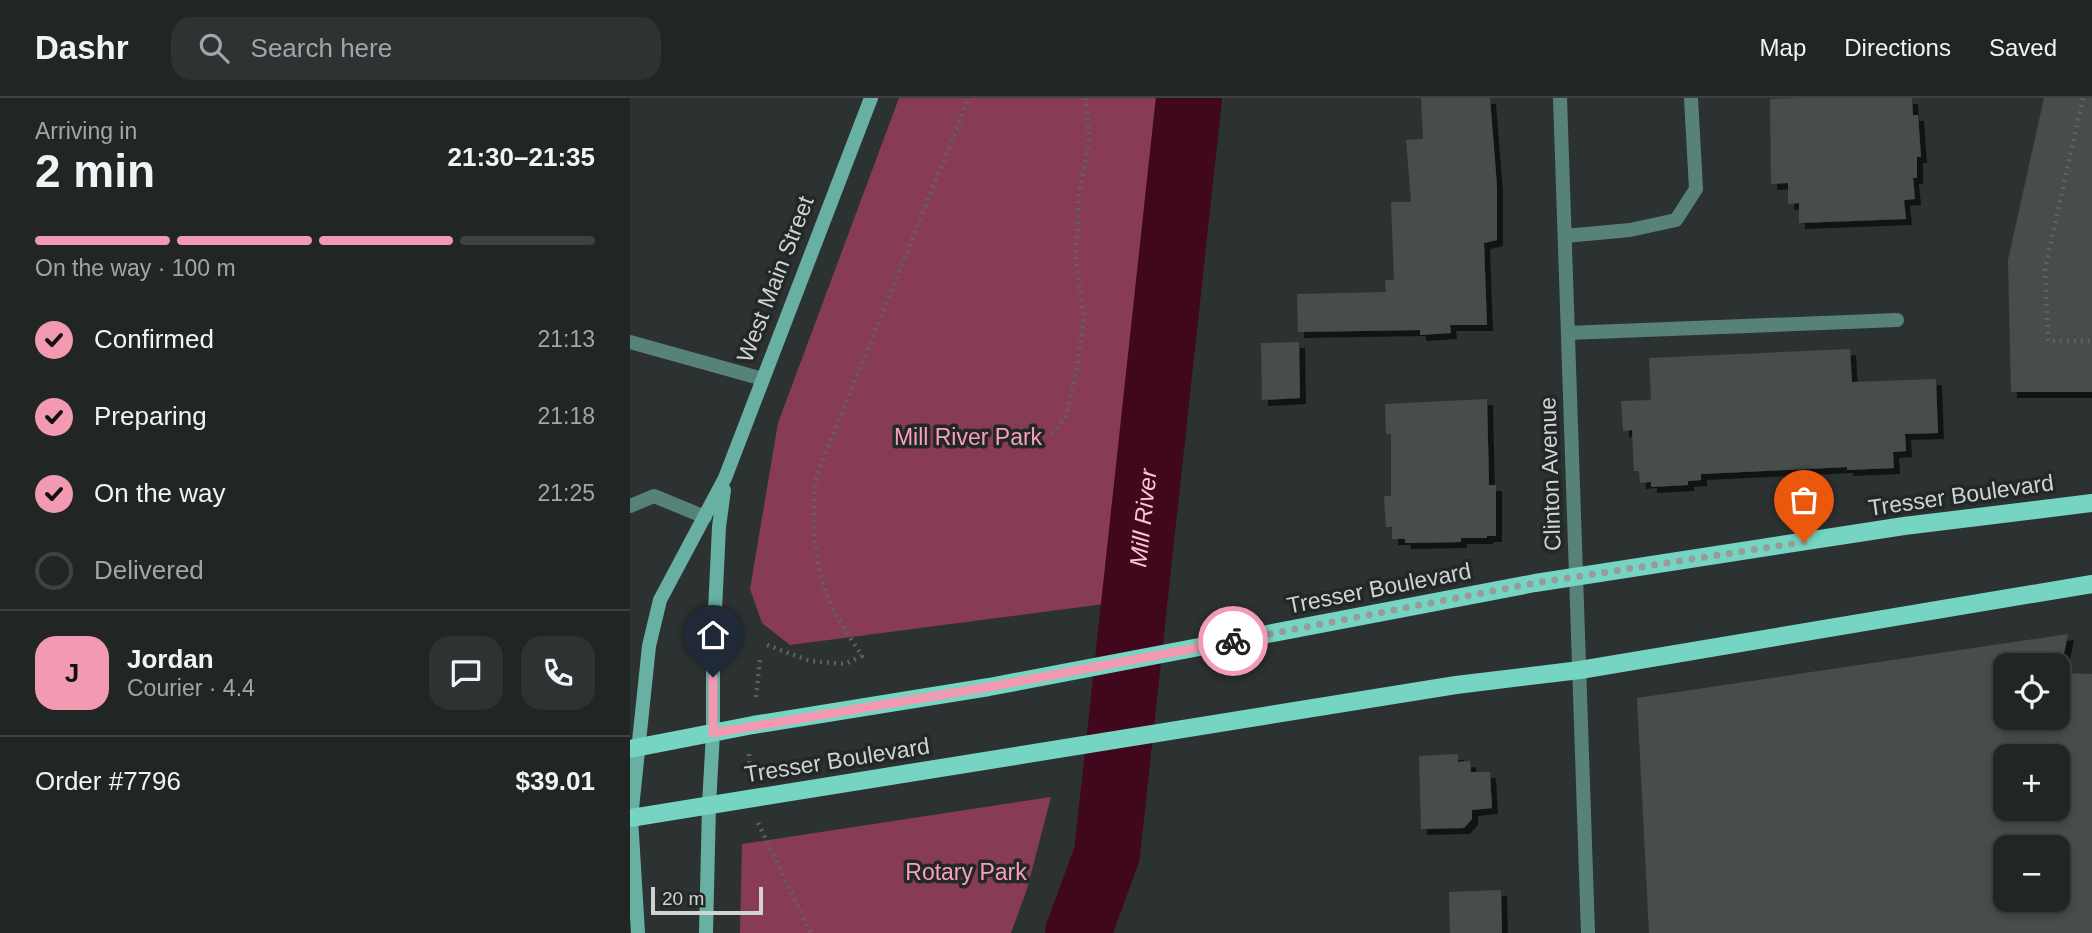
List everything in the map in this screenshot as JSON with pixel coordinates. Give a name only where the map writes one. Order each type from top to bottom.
[{"type":"main road","name":"West Main Street","points":[[638,933],[630,818],[633,749],[649,646],[660,600],[725,478],[871,98]]},
{"type":"main road","name":"West Main Street","points":[[706,933],[713,733],[713,638],[719,527],[725,478]]},
{"type":"main road","name":"Tresser Boulevard","points":[[633,749],[989,687],[1576,577],[1904,526],[2092,503]]},
{"type":"main road","name":"Tresser Boulevard","points":[[709,805],[1456,685],[1580,670],[2092,584]]},
{"type":"main road","points":[[630,818],[709,805]]},
{"type":"street","name":"Clinton Avenue","points":[[1560,98],[1588,933]]},
{"type":"street","points":[[1565,236],[1630,230],[1676,220],[1696,189],[1691,98]]},
{"type":"street","points":[[1569,333],[1897,320]]},
{"type":"street","points":[[630,342],[763,379]]},
{"type":"street","points":[[630,506],[654,496],[705,517]]},
{"type":"path","points":[[766,645],[810,661],[845,664],[862,656],[827,595],[816,545],[812,504],[817,475],[969,98]]},
{"type":"path","points":[[1052,435],[1066,416],[1084,318],[1076,262],[1079,194],[1089,143],[1086,98]]},
{"type":"path","points":[[2083,98],[2045,269],[2048,341],[2092,341]]},
{"type":"path","points":[[749,760],[750,769]]},
{"type":"path","points":[[757,821],[811,933]]},
{"type":"green space","name":"Mill River Park","points":[[899,98],[1189,98],[1135,600],[790,645],[762,623],[750,589],[778,423]]},
{"type":"green space","name":"Rotary Park","points":[[1051,797],[1027,889],[1011,933],[740,933],[742,844]]},
{"type":"building","points":[[1421,98],[1490,98],[1497,186],[1497,240],[1484,243],[1487,325],[1450,325],[1451,333],[1420,335],[1420,330],[1298,332],[1297,294],[1386,292],[1385,280],[1394,280],[1391,202],[1411,202],[1406,140],[1423,139]]},
{"type":"building","points":[[1912,98],[1913,115],[1918,115],[1921,157],[1917,157],[1917,178],[1913,178],[1915,199],[1904,200],[1906,219],[1799,223],[1799,203],[1788,204],[1788,183],[1771,184],[1770,99]]},
{"type":"building","points":[[2044,98],[2092,98],[2092,392],[2011,392],[2008,260]]},
{"type":"building","points":[[1299,342],[1300,398],[1262,400],[1261,343]]},
{"type":"building","points":[[1850,349],[1852,382],[1936,379],[1938,433],[1905,434],[1906,451],[1893,452],[1894,468],[1847,470],[1847,467],[1701,474],[1701,480],[1688,481],[1688,485],[1651,487],[1651,482],[1640,483],[1639,471],[1634,471],[1632,430],[1623,431],[1621,401],[1651,400],[1649,358]]},
{"type":"building","points":[[1487,399],[1489,485],[1496,485],[1496,536],[1461,538],[1461,542],[1405,543],[1405,539],[1392,539],[1392,527],[1386,527],[1384,496],[1391,496],[1391,434],[1386,434],[1385,404]]},
{"type":"building","points":[[2068,634],[2064,653],[1993,653],[1993,730],[2070,730],[2070,673],[2092,674],[2092,933],[1649,933],[1637,698]]},
{"type":"building","points":[[1458,754],[1458,762],[1470,761],[1471,772],[1490,772],[1492,808],[1472,810],[1472,819],[1464,828],[1421,829],[1419,756]]},
{"type":"building","points":[[1501,890],[1502,933],[1450,933],[1449,892]]},
{"type":"waterway","name":"Mill River","points":[[1078,933],[1107,854],[1189,98]]},
{"type":"way so far","points":[[1233,641],[1535,583],[1804,542]]},
{"type":"route","points":[[713,677],[713,733],[989,687],[1233,641]]}]
